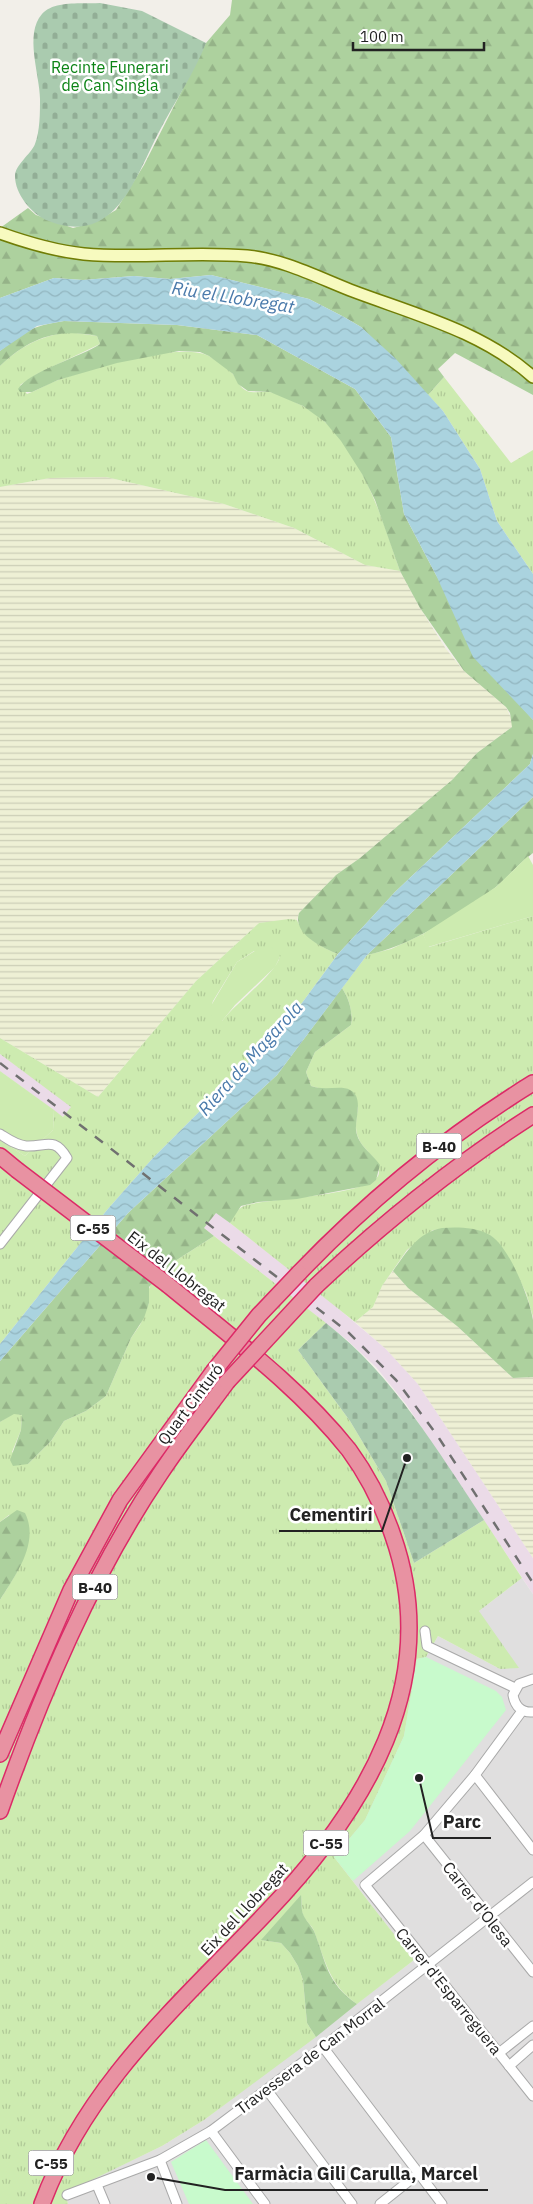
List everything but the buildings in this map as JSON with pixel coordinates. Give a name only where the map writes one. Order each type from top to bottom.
[{"type":"highway","name":"Quart Cinturó","points":[[0,1754],[71,1590],[120,1500],[212,1372],[259,1315],[353,1219],[442,1144],[533,1082]]},
{"type":"highway","name":"Quart Cinturó","points":[[0,1811],[15,1768],[76,1621],[160,1475],[227,1382],[316,1286],[371,1234],[491,1142],[533,1116]]},
{"type":"highway","name":"Eix del Llobregat","points":[[0,1156],[168,1285],[282,1378],[349,1450],[386,1514],[404,1570],[409,1611],[410,1646],[399,1709],[386,1742],[360,1794],[330,1839],[269,1910],[157,2024],[125,2062],[74,2134],[42,2204]]},
{"type":"highway","name":"Eix del Llobregat","points":[[34,2204],[54,2156],[98,2086],[150,2023],[288,1877],[330,1826],[358,1782],[382,1731],[392,1701],[400,1662],[402,1602],[398,1581],[392,1555],[370,1500],[323,1423]]},
{"type":"street","points":[[0,233],[41,246],[86,254],[220,254],[268,259],[445,324],[496,350],[533,378]]},
{"type":"street","points":[[0,1134],[24,1146],[52,1143],[60,1147],[67,1158],[0,1244]]},
{"type":"street","points":[[425,1631],[428,1646],[515,1688]]},
{"type":"street","points":[[533,1679],[525,1680],[515,1688],[514,1701],[522,1711],[533,1712]]},
{"type":"street","points":[[424,1835],[475,1775],[522,1711]]},
{"type":"street","points":[[475,1775],[533,1850]]},
{"type":"street","name":"Carrer d'Esparreguera","points":[[424,1835],[365,1885],[533,2096]]},
{"type":"street","name":"Carrer d'Olesa","points":[[424,1835],[533,1972]]},
{"type":"street","name":"Travessera de Can Morral","points":[[67,2195],[160,2160],[211,2131],[323,2047],[533,1882]]},
{"type":"street","points":[[499,2053],[533,2026]]},
{"type":"street","points":[[509,2066],[533,2045]]},
{"type":"street","points":[[323,2047],[442,2204]]},
{"type":"street","points":[[266,2090],[352,2204]]},
{"type":"street","points":[[211,2131],[265,2204]]},
{"type":"street","points":[[160,2160],[178,2204]]},
{"type":"street","points":[[380,2204],[419,2173]]},
{"type":"street","points":[[97,2185],[105,2204]]},
{"type":"shaded area","points":[[0,1054],[72,1106],[63,1117],[0,1071]]},
{"type":"shaded area","points":[[216,1212],[327,1299],[386,1349],[418,1384],[533,1558],[533,1594],[406,1404],[376,1367],[346,1339],[204,1228]]},
{"type":"shaded area","points":[[522,1578],[533,1594],[533,2204],[68,2204],[64,2193],[162,2146],[204,2120],[414,1960],[334,1857],[417,1659],[426,1657],[438,1636],[500,1669],[479,1611]]},
{"type":"green space","points":[[232,0],[533,0],[533,395],[455,353],[438,369],[444,377],[428,395],[361,327],[344,317],[309,299],[211,275],[170,279],[134,276],[83,280],[54,278],[0,298],[0,228],[28,208],[36,215],[73,228],[95,222],[116,210],[144,165],[206,43],[230,15]]},
{"type":"green space","name":"Recinte Funerari de Can Singla","points":[[100,3],[142,11],[206,43],[196,66],[131,187],[120,203],[106,217],[90,225],[70,226],[40,217],[25,202],[16,183],[16,172],[35,144],[39,128],[40,99],[34,55],[34,32],[37,22],[47,10],[61,5]]},
{"type":"green space","points":[[64,321],[177,325],[257,335],[355,389],[391,437],[404,514],[436,575],[512,696],[533,720],[533,754],[530,764],[395,892],[338,954],[317,944],[304,934],[298,921],[299,913],[336,875],[360,858],[452,780],[477,753],[512,727],[510,713],[506,707],[464,671],[420,608],[400,571],[375,500],[362,474],[341,441],[325,422],[303,406],[270,392],[248,391],[238,384],[233,374],[209,356],[200,352],[179,351],[117,363],[58,380],[32,392],[20,392],[18,389],[33,376],[100,344],[97,336],[69,333],[56,335],[33,342],[22,348],[0,366],[0,351],[16,339],[36,327]]},
{"type":"green space","points":[[69,332],[97,336],[100,344],[37,374],[20,385],[27,394],[58,380],[134,358],[156,354],[195,352],[209,356],[221,364],[233,374],[240,386],[247,391],[278,394],[301,405],[321,418],[337,435],[352,456],[364,478],[375,502],[400,571],[365,565],[294,528],[224,504],[106,477],[50,478],[0,487],[0,366],[23,348],[40,339]]},
{"type":"green space","points":[[444,377],[511,463],[533,450],[533,574],[497,521],[480,469],[443,411],[428,395]]},
{"type":"green space","points":[[106,477],[224,504],[294,528],[365,565],[400,571],[420,608],[446,649],[464,671],[506,707],[512,720],[512,727],[477,753],[452,780],[360,858],[336,875],[299,913],[297,920],[259,923],[196,981],[98,1097],[0,1038],[0,487],[50,478]]},
{"type":"green space","points":[[533,797],[533,853],[496,887],[452,918],[399,945],[367,955]]},
{"type":"green space","points":[[528,856],[533,865],[533,916],[428,947],[423,934],[496,887]]},
{"type":"green space","points":[[533,916],[533,1317],[526,1293],[514,1268],[495,1240],[491,1236],[464,1228],[433,1230],[407,1250],[382,1286],[373,1307],[355,1322],[230,1223],[244,1206],[342,1191],[374,1180],[379,1172],[374,1158],[360,1142],[357,1134],[358,1107],[340,1088],[326,1090],[311,1086],[306,1072],[315,1052],[351,1025],[350,1005],[342,988],[367,955],[391,949],[423,934],[429,947]]},
{"type":"green space","points":[[289,919],[297,920],[309,937],[338,954],[285,1026],[152,1159],[107,1210],[0,1344],[0,1140],[25,1156],[53,1130],[54,1110],[63,1117],[71,1107],[0,1054],[0,1038],[98,1097],[196,981],[259,923]],"holes":[[[254,951],[280,957],[263,980],[222,1021],[212,1004],[237,962]]]},
{"type":"green space","points":[[270,946],[279,953],[280,957],[275,967],[235,1005],[222,1021],[215,1021],[211,1015],[212,1004],[237,962],[258,949]]},
{"type":"green space","points":[[342,988],[350,1005],[351,1025],[315,1052],[306,1072],[311,1086],[347,1089],[354,1093],[358,1103],[357,1136],[362,1145],[380,1165],[376,1180],[370,1185],[297,1199],[258,1202],[241,1206],[230,1223],[216,1213],[204,1228],[214,1236],[172,1263],[149,1287],[149,1303],[144,1318],[131,1338],[106,1396],[86,1411],[64,1421],[51,1441],[28,1464],[13,1466],[10,1460],[21,1430],[22,1415],[14,1414],[0,1422],[0,1361],[128,1213],[277,1075]]},
{"type":"green space","points":[[0,1071],[54,1110],[53,1130],[25,1156],[0,1140]]},
{"type":"green space","points":[[442,1228],[471,1229],[483,1232],[496,1239],[503,1248],[517,1272],[531,1311],[533,1320],[533,1377],[513,1378],[457,1326],[408,1288],[393,1271],[413,1244],[426,1234]]},
{"type":"green space","points":[[214,1236],[326,1323],[298,1350],[350,1421],[386,1481],[414,1563],[484,1520],[522,1578],[479,1611],[519,1668],[500,1669],[438,1636],[426,1657],[417,1659],[404,1736],[365,1820],[334,1857],[414,1960],[357,2004],[340,1989],[329,1971],[313,1929],[303,1915],[301,1896],[262,1940],[281,1943],[298,1966],[303,1980],[307,2023],[316,2037],[204,2120],[162,2146],[65,2193],[68,2204],[0,2204],[0,1600],[16,1575],[23,1558],[29,1529],[9,1515],[0,1522],[0,1422],[14,1413],[22,1415],[21,1430],[12,1452],[28,1464],[51,1441],[64,1421],[86,1411],[106,1396],[131,1338],[140,1325],[149,1303],[148,1291],[153,1280],[172,1263]]},
{"type":"green space","points":[[393,1271],[408,1288],[457,1326],[513,1378],[533,1377],[533,1558],[418,1384],[386,1349],[355,1322],[373,1307],[382,1286]]},
{"type":"green space","points":[[326,1323],[373,1366],[393,1390],[413,1415],[484,1520],[414,1563],[386,1481],[350,1421],[298,1350]]},
{"type":"green space","points":[[17,1510],[25,1513],[29,1524],[30,1536],[28,1547],[24,1559],[0,1600],[0,1522]]},
{"type":"green space","points":[[426,1657],[496,1691],[502,1697],[506,1710],[410,1831],[353,1881],[334,1857],[365,1820],[404,1736],[417,1659]]},
{"type":"green space","points":[[301,1895],[303,1914],[314,1931],[328,1971],[339,1988],[357,2004],[316,2037],[307,2023],[303,1980],[298,1966],[281,1943],[261,1940]]},
{"type":"green space","points":[[206,2140],[253,2204],[189,2204],[171,2162]]},
{"type":"water","name":"Riu el Llobregat","points":[[211,275],[309,299],[344,317],[361,327],[396,359],[443,411],[480,469],[497,521],[533,574],[533,720],[473,657],[436,575],[404,514],[391,437],[355,389],[257,335],[177,325],[64,321],[37,326],[0,351],[0,298],[54,278],[83,280],[134,276],[170,279]]},
{"type":"water","points":[[533,754],[533,797],[367,955],[277,1075],[128,1213],[0,1361],[0,1344],[107,1210],[152,1159],[285,1026],[338,954],[395,892],[530,764]]},
{"type":"railway","points":[[0,1063],[348,1332],[396,1380],[437,1435],[533,1583]]},
{"type":"place","name":"Cementiri","points":[[407,1458]]},
{"type":"place","name":"Parc","points":[[419,1778]]},
{"type":"place","name":"Farmàcia Gili Carulla, Marcel","points":[[151,2177]]},
{"type":"water label","name":"Riera de Magarola","points":[[250,1058]]}]
